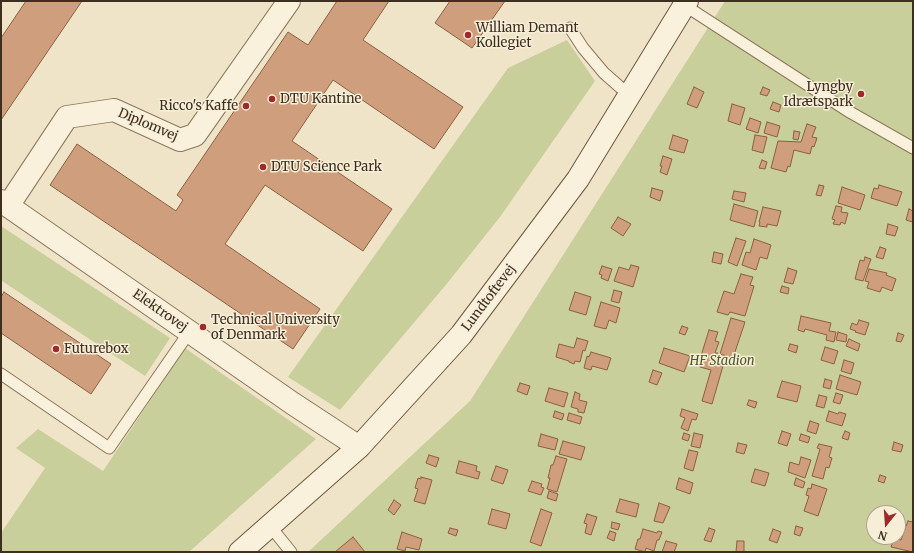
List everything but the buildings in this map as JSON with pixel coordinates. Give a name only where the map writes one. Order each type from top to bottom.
[{"type":"street","name":"Diplomvej","points":[[5,203],[67,117],[114,110],[180,140],[195,135],[290,1]]},
{"type":"street","name":"Lundtoftevej","points":[[240,552],[359,447],[461,335],[578,179],[685,3]]},
{"type":"street","name":"Elektrovej","points":[[5,203],[292,403],[359,447]]},
{"type":"lane","points":[[685,3],[848,110],[913,148]]},
{"type":"lane","points":[[570,28],[583,48],[604,73],[629,95]]},
{"type":"lane","points":[[1,374],[109,448],[190,331]]},
{"type":"lane","points":[[270,526],[291,552]]},
{"type":"green space","name":"HF Stadion","points":[[725,1],[913,1],[913,552],[308,552],[470,401]]},
{"type":"green space","points":[[567,40],[595,81],[500,217],[445,286],[340,410],[288,377],[508,68]]},
{"type":"green space","points":[[1,226],[170,338],[145,376],[2,281],[1,282]]},
{"type":"green space","points":[[185,348],[316,439],[189,552],[1,552],[1,533],[45,468],[16,448],[38,429],[103,471]]},
{"type":"place","name":"William Demant Kollegiet","points":[[468,35]]},
{"type":"place","name":"Lyngby Idrætspark","points":[[861,94]]},
{"type":"place","name":"DTU Kantine","points":[[272,99]]},
{"type":"place","name":"Ricco's Kaffe","points":[[246,106]]},
{"type":"place","name":"DTU Science Park","points":[[263,167]]},
{"type":"place","name":"Technical University of Denmark","points":[[203,327]]},
{"type":"place","name":"Futurebox","points":[[56,349]]}]
